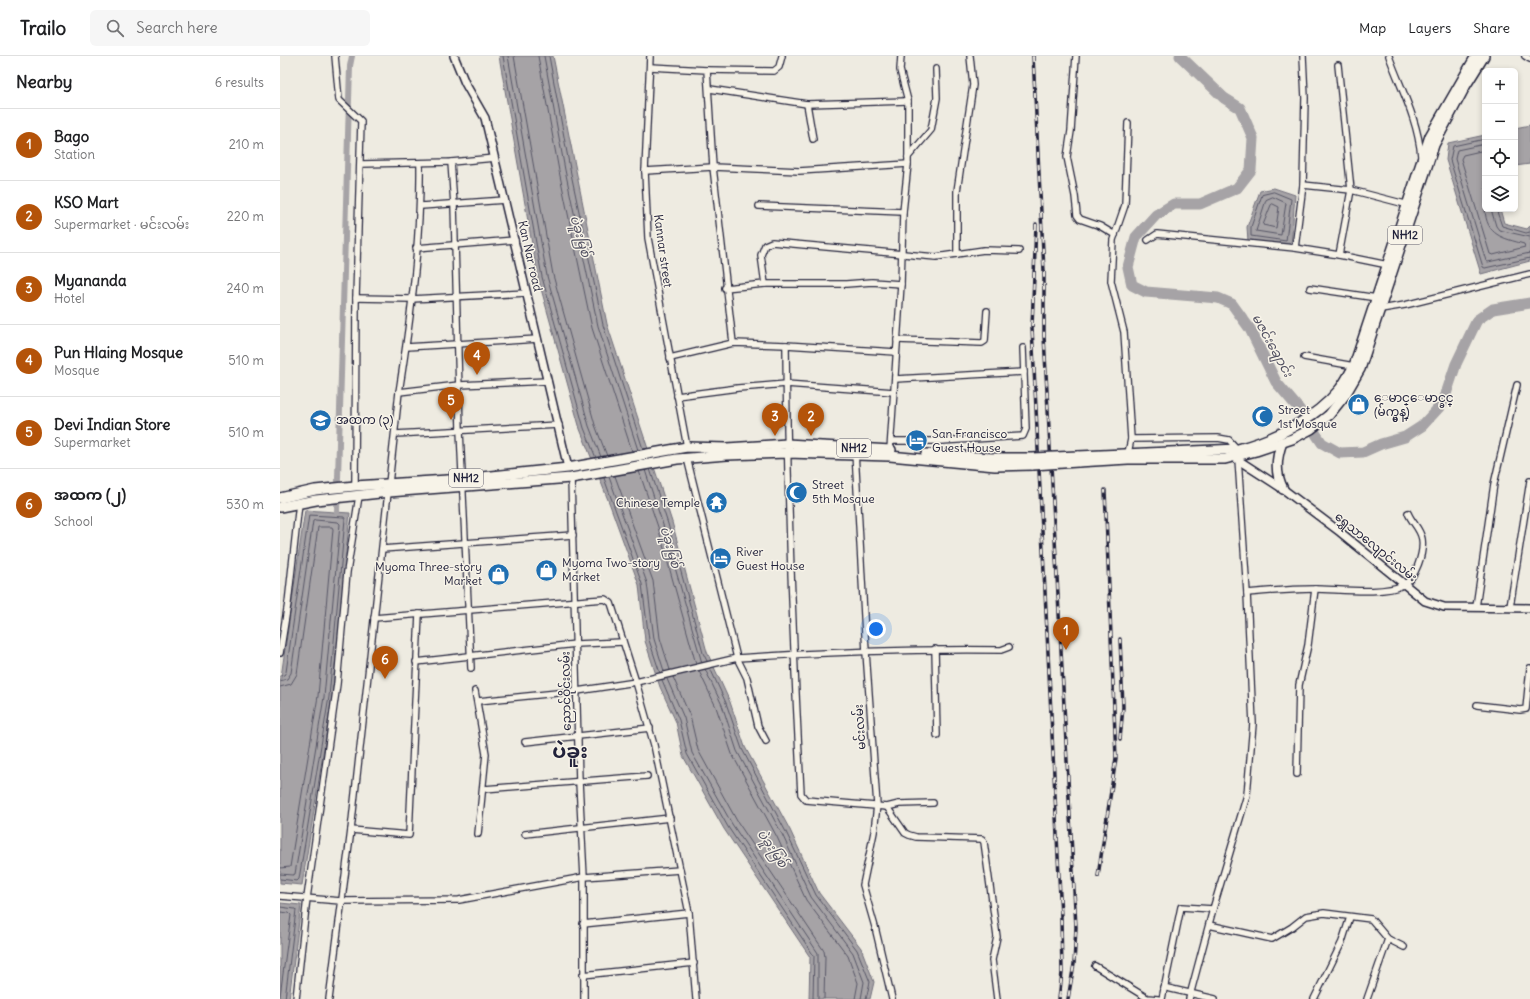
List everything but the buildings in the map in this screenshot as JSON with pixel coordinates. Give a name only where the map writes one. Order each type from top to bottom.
[{"type":"highway","name":"NH12","points":[[463,483],[572,467],[687,447],[855,451],[890,456],[995,466],[1032,461],[1078,459],[1225,459],[1282,442],[1311,429],[1328,415],[1345,395],[1360,369],[1381,309],[1411,206],[1421,158],[1439,118],[1476,56]]},
{"type":"highway","name":"NH12","points":[[1238,455],[1254,445],[1305,421],[1339,390],[1354,366],[1388,265],[1434,145],[1466,85],[1484,56]]},
{"type":"highway","points":[[1282,442],[1277,462],[1277,472],[1283,489]]},
{"type":"highway","name":"NH12","points":[[855,451],[891,446],[1032,461]]},
{"type":"highway","name":"NH12","points":[[280,498],[315,490],[355,486],[389,488],[573,478],[677,459],[787,449]]},
{"type":"highway","name":"NH12","points":[[1078,459],[1128,453],[1226,450],[1238,455]]},
{"type":"highway","name":"NH12","points":[[280,507],[316,500],[357,496],[389,488]]},
{"type":"street","points":[[335,56],[339,100],[362,121],[356,298],[355,486]]},
{"type":"street","name":"Kan Nar road","points":[[454,56],[465,83],[485,118],[548,381],[559,425],[572,467]]},
{"type":"street","name":"Kannar street","points":[[650,56],[645,171],[648,238],[687,447]]},
{"type":"street","points":[[650,67],[774,71],[780,67],[782,56]]},
{"type":"street","points":[[901,56],[900,70],[908,101],[908,164],[903,212],[901,284],[891,446],[949,440],[1023,436],[1026,429],[1023,348]]},
{"type":"street","points":[[957,254],[957,191],[973,85],[970,56]]},
{"type":"street","points":[[1076,56],[1071,131],[1067,157],[1075,196],[1077,215],[1080,219],[1100,226],[1115,234]]},
{"type":"street","points":[[1295,248],[1303,185],[1305,98],[1303,56]]},
{"type":"street","points":[[1389,56],[1411,109],[1418,133],[1421,158]]},
{"type":"street","points":[[1525,56],[1530,59]]},
{"type":"street","points":[[1338,66],[1351,190],[1339,255]]},
{"type":"street","points":[[908,157],[931,130],[937,98],[936,69]]},
{"type":"street","points":[[707,70],[710,89],[713,167],[725,288],[733,343]]},
{"type":"street","points":[[710,89],[807,104],[908,101]]},
{"type":"street","points":[[807,104],[813,139]]},
{"type":"street","points":[[1128,123],[1125,205],[1115,234],[1112,252],[1111,281],[1124,332],[1131,439],[1128,453]]},
{"type":"street","points":[[361,164],[451,162],[495,158]]},
{"type":"street","points":[[451,162],[456,246],[460,430],[471,668]]},
{"type":"street","points":[[329,999],[351,830],[399,392],[406,347],[421,206],[420,163]]},
{"type":"street","points":[[645,171],[713,167],[799,171],[908,164]]},
{"type":"street","points":[[1303,185],[1351,190],[1411,206]]},
{"type":"street","points":[[421,206],[454,205],[505,200]]},
{"type":"street","points":[[759,206],[903,212]]},
{"type":"street","points":[[1148,240],[1156,234],[1295,248],[1388,265]]},
{"type":"street","points":[[416,248],[456,246],[515,240]]},
{"type":"street","points":[[765,284],[761,255],[765,244],[772,242],[936,257],[984,250],[1019,252]]},
{"type":"street","points":[[1381,309],[1405,305],[1530,274]]},
{"type":"street","points":[[725,288],[765,284],[846,284],[872,282],[901,284]]},
{"type":"street","points":[[1310,288],[1377,298]]},
{"type":"street","points":[[356,298],[411,299],[527,293]]},
{"type":"street","points":[[897,340],[982,343],[985,341],[987,311]]},
{"type":"street","points":[[406,347],[538,338]]},
{"type":"street","points":[[670,358],[733,343],[896,352]]},
{"type":"street","points":[[786,345],[787,449],[793,654],[801,794],[806,800],[887,807],[899,804],[933,803]]},
{"type":"street","points":[[1304,357],[1329,360],[1354,366]]},
{"type":"street","points":[[894,379],[1024,372]]},
{"type":"street","points":[[399,392],[459,386],[548,381]]},
{"type":"street","points":[[677,396],[738,388],[786,384],[894,392]]},
{"type":"street","points":[[1476,607],[1494,484],[1517,385]]},
{"type":"street","points":[[395,434],[559,425]]},
{"type":"street","points":[[1131,439],[1218,438],[1229,440],[1238,455],[1247,593],[1253,724],[1247,795],[1213,909],[1189,999]]},
{"type":"street","name":"မင်းလမ်း","points":[[855,451],[866,652],[877,805],[874,832],[863,885],[875,927],[892,999]]},
{"type":"street","name":"ရွှေသာလျောင်းလမ်း","points":[[1238,455],[1425,601],[1444,607],[1530,608]]},
{"type":"street","points":[[688,458],[737,658],[747,678],[758,726],[766,742]]},
{"type":"street","name":"ညောင်ဝိုင်းလမ်း","points":[[573,478],[579,782],[584,877],[584,999]]},
{"type":"street","points":[[1510,607],[1530,481]]},
{"type":"street","points":[[296,999],[307,898],[337,684],[346,572],[357,496]]},
{"type":"street","points":[[280,653],[288,603],[299,503]]},
{"type":"street","points":[[1247,593],[1315,589],[1384,590],[1405,584],[1418,564],[1422,540],[1419,528],[1412,523],[1408,513]]},
{"type":"street","points":[[382,549],[574,535]]},
{"type":"street","points":[[1297,774],[1299,685],[1308,645],[1315,589]]},
{"type":"street","points":[[374,618],[605,599],[611,603],[650,728],[670,818],[689,913],[696,999]]},
{"type":"street","points":[[351,830],[409,834],[419,614]]},
{"type":"street","points":[[416,662],[576,644],[623,642]]},
{"type":"street","points":[[478,701],[577,691],[636,682],[737,658],[793,654],[936,649],[1001,650],[1009,647]]},
{"type":"street","points":[[936,649],[938,735]]},
{"type":"street","points":[[1477,705],[1520,710],[1526,709],[1530,668]]},
{"type":"street","points":[[475,691],[486,749],[484,789],[478,834]]},
{"type":"street","points":[[525,742],[650,728]]},
{"type":"street","points":[[484,789],[647,776]]},
{"type":"street","points":[[887,807],[909,835],[916,837],[978,838],[984,842],[997,937],[992,960],[997,999]]},
{"type":"street","points":[[524,834],[670,818]]},
{"type":"street","points":[[280,896],[341,901],[459,900],[584,877],[680,870]]},
{"type":"street","points":[[1162,999],[1163,987],[1181,907],[1213,909]]},
{"type":"street","points":[[583,924],[689,913]]},
{"type":"street","points":[[1209,925],[1272,939],[1292,927],[1306,916],[1324,913],[1371,919],[1388,939],[1404,947]]},
{"type":"street","points":[[1314,999],[1342,942],[1350,917]]},
{"type":"street","points":[[1367,999],[1388,939]]},
{"type":"street","points":[[583,975],[694,963]]},
{"type":"street","points":[[1095,966],[1147,998],[1158,999]]},
{"type":"street","points":[[1163,987],[1215,999]]},
{"type":"water","name":"ပဲခူးမြစ်","points":[[499,56],[553,56],[607,324],[672,522],[707,652],[730,702],[745,747],[790,830],[819,893],[861,948],[874,982],[870,999],[809,999],[810,957],[724,829],[683,756],[676,722],[660,687],[645,641],[639,585],[580,429],[538,278]]},
{"type":"water","points":[[1530,125],[1530,164],[1518,166],[1518,127]]},
{"type":"water","points":[[1482,136],[1482,212],[1501,212],[1504,223],[1527,229],[1530,226],[1530,261],[1481,274],[1446,160],[1448,143]]},
{"type":"water","points":[[1274,188],[1295,195],[1291,246],[1248,241],[1247,227],[1260,191]]},
{"type":"water","points":[[305,510],[350,513],[332,698],[302,885],[280,883],[280,684]]},
{"type":"water","points":[[280,903],[301,905],[289,999],[280,999]]},
{"type":"waterway","points":[[337,512],[350,66],[352,56]]},
{"type":"waterway","name":"မဇင်းချောင်း","points":[[1180,56],[1224,98],[1240,108],[1253,138],[1251,170],[1237,188],[1200,204],[1174,204],[1156,215],[1136,237],[1128,267],[1132,285],[1146,292],[1218,298],[1232,304],[1250,329],[1276,382],[1299,409],[1322,443],[1340,453],[1363,452],[1381,444],[1405,437],[1422,426],[1443,403],[1456,364],[1477,320],[1493,309],[1530,303]]},
{"type":"railway","points":[[1033,56],[1044,271],[1044,336],[1076,927],[1074,964],[1068,999]]},
{"type":"railway","points":[[1036,224],[1032,327],[1061,917],[1062,973],[1059,999]]},
{"type":"railway","points":[[1098,876],[1116,758],[1105,490]]},
{"type":"railway","points":[[1120,639],[1123,707],[1120,739]]},
{"type":"place","name":"Pun Hlaing Mosque","points":[[477,375]]},
{"type":"place","name":"ေမာင္ေမာင္ခင္ (မ်က္မွန္)","points":[[1359,405]]},
{"type":"place","name":"Street 1st Mosque","points":[[1262,417]]},
{"type":"place","name":"အထက (၃)","points":[[320,420]]},
{"type":"place","name":"Devi Indian Store","points":[[451,420]]},
{"type":"place","name":"Myananda","points":[[775,436]]},
{"type":"place","name":"KSO Mart","points":[[811,436]]},
{"type":"place","name":"San Francisco Guest House","points":[[917,441]]},
{"type":"place","name":"Street 5th Mosque","points":[[796,492]]},
{"type":"place","name":"Chinese Temple","points":[[716,503]]},
{"type":"place","name":"River Guest House","points":[[721,559]]},
{"type":"place","name":"Myoma Two-story Market","points":[[547,570]]},
{"type":"place","name":"Myoma Three-story Market","points":[[498,574]]},
{"type":"place","name":"Bago","points":[[1066,650]]},
{"type":"place","name":"အထက (၂)","points":[[385,679]]},
{"type":"district","name":"ပဲခူး","points":[[570,751]]}]
